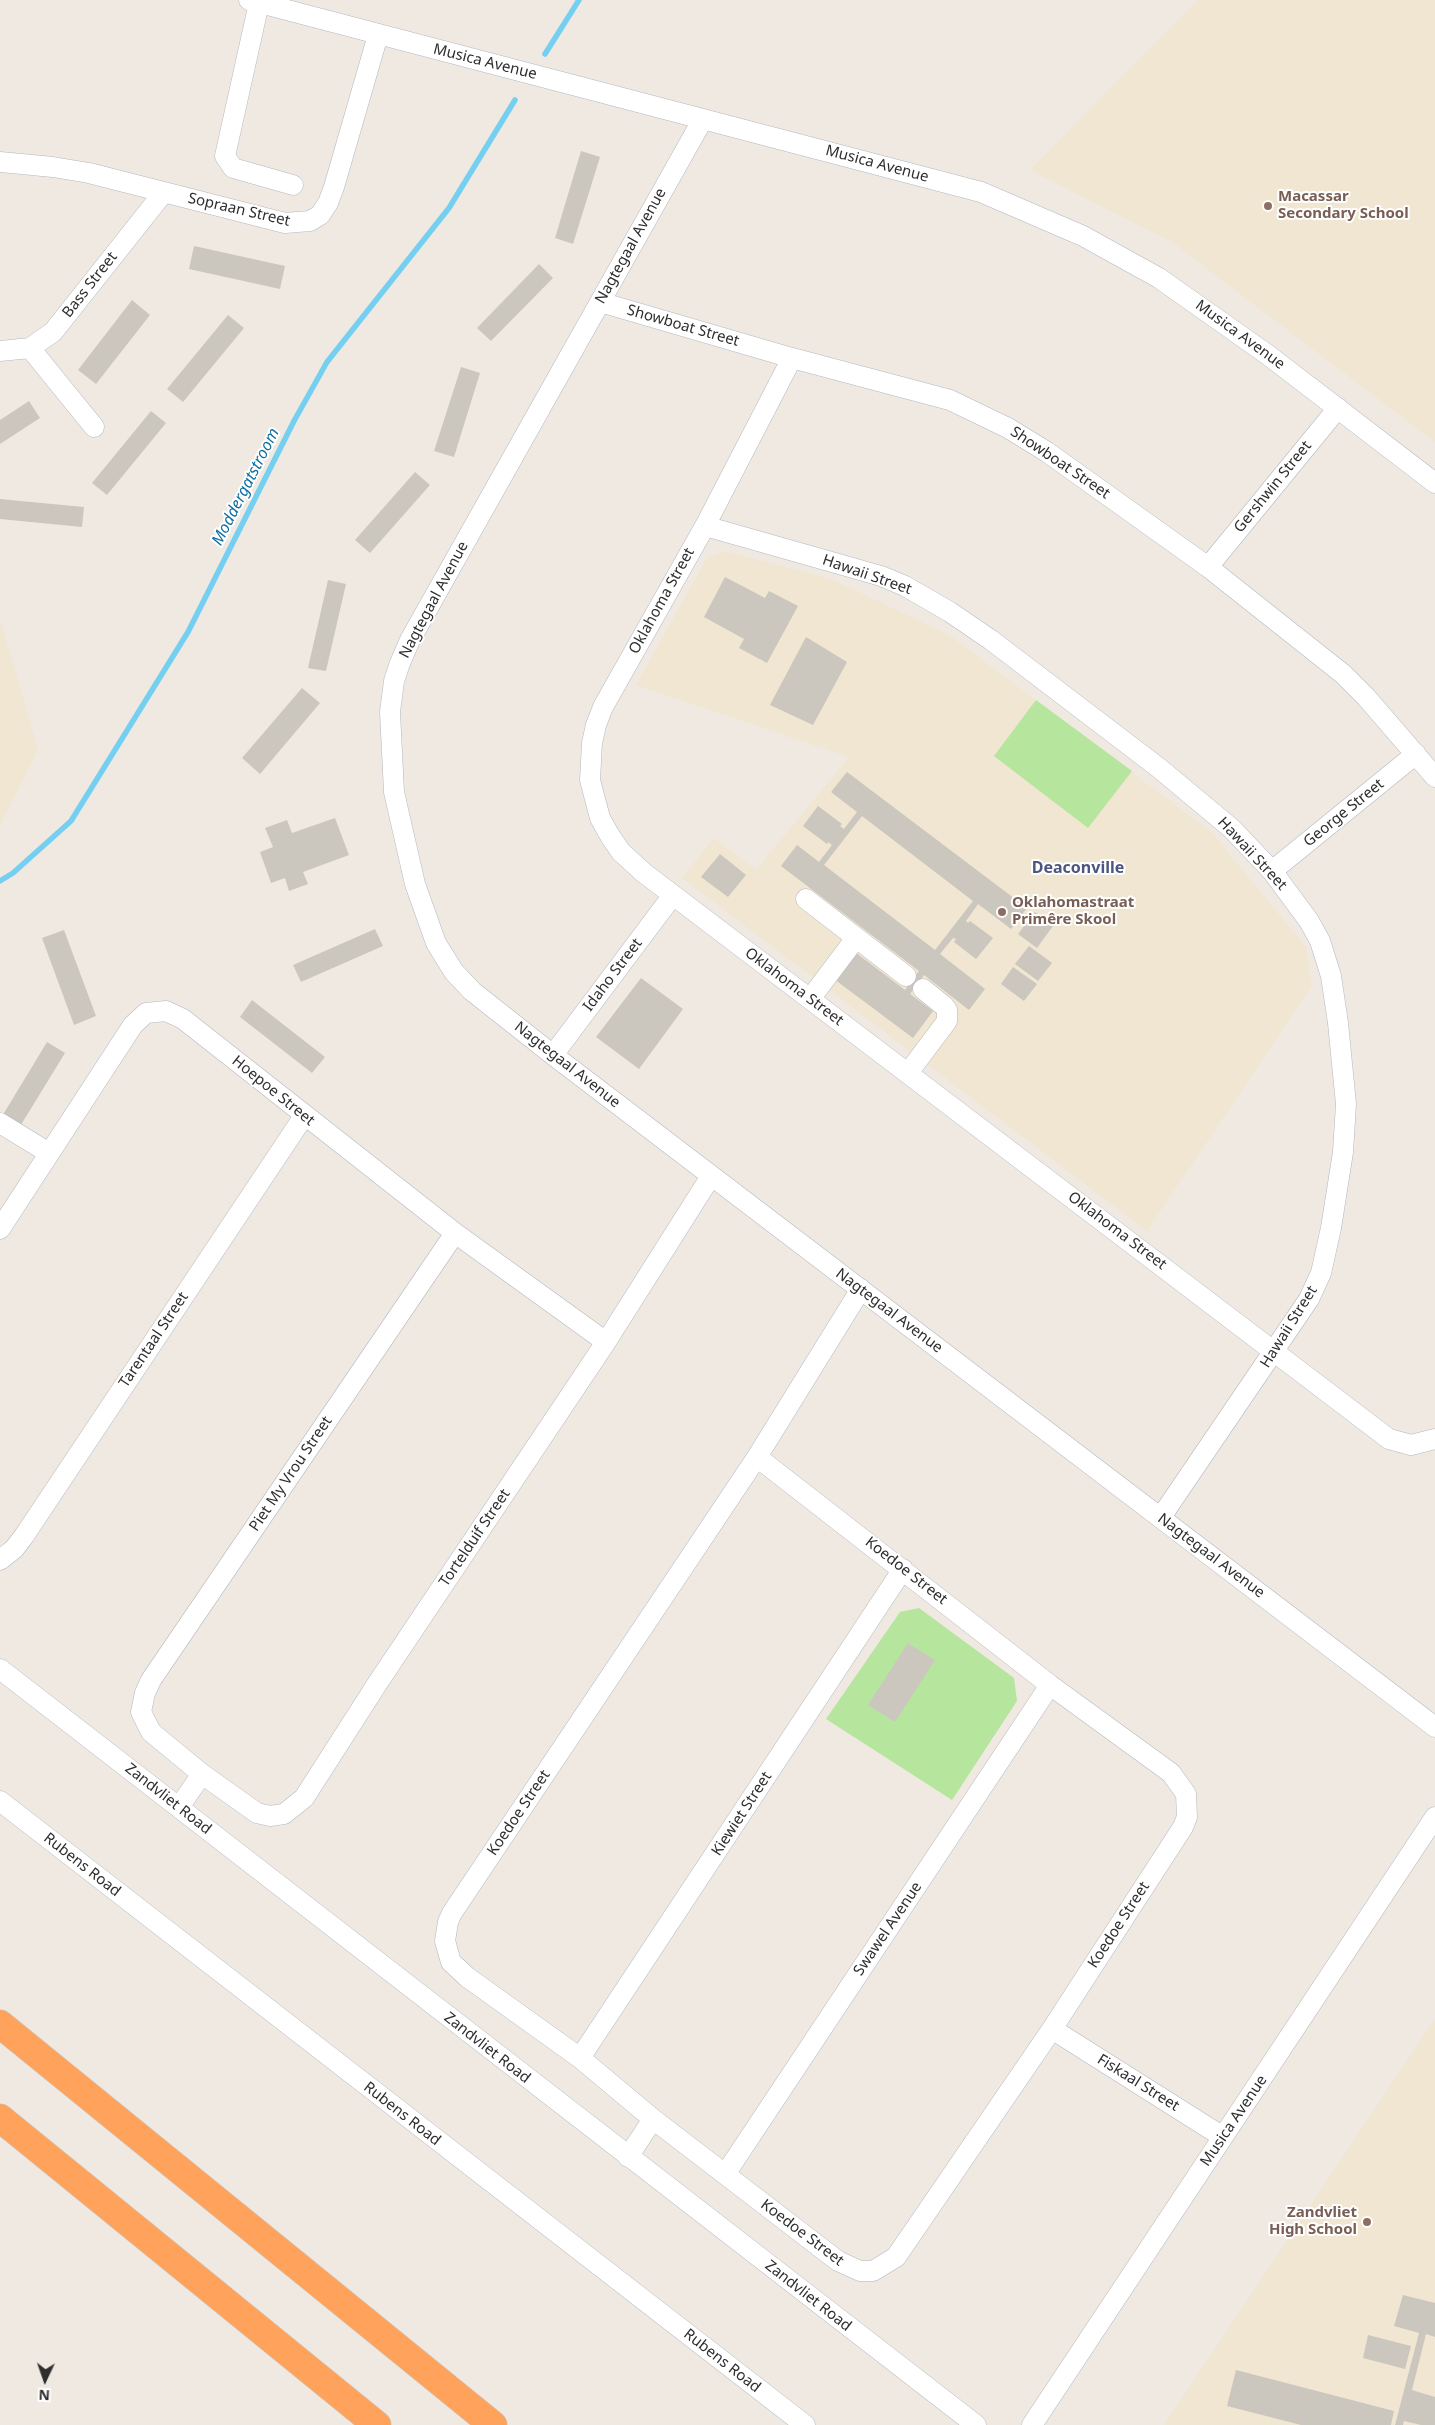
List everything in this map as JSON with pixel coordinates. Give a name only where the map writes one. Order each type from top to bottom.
[{"type":"highway","points":[[0,2024],[493,2425]]},
{"type":"highway","points":[[0,2118],[377,2425]]},
{"type":"street","name":"Musica Avenue","points":[[254,1],[981,192],[1083,236],[1159,278],[1252,344],[1435,483]]},
{"type":"street","points":[[254,1],[225,156],[233,168],[293,185]]},
{"type":"street","name":"Sopraan Street","points":[[0,162],[71,170],[285,223],[310,220],[320,215],[328,204],[378,35]]},
{"type":"street","name":"Nagtegaal Avenue","points":[[703,119],[410,640],[394,681],[390,712],[395,800],[415,884],[436,943],[454,972],[472,991],[553,1055],[1435,1727]]},
{"type":"street","name":"Bass Street","points":[[0,351],[30,348],[53,332],[164,192]]},
{"type":"street","name":"Showboat Street","points":[[600,302],[792,358],[950,400],[983,415],[1047,452],[1208,567],[1343,674],[1366,697],[1435,777]]},
{"type":"street","points":[[30,348],[94,427]]},
{"type":"street","name":"Oklahoma Street","points":[[792,358],[704,526],[603,707],[594,734],[590,762],[594,799],[610,836],[621,852],[673,896],[1275,1351],[1389,1440],[1411,1446],[1435,1439]]},
{"type":"street","name":"Gershwin Street","points":[[1208,567],[1338,408]]},
{"type":"street","name":"Hawaii Street","points":[[704,526],[866,572],[905,586],[930,599],[991,640],[1159,768],[1230,828],[1272,871],[1309,921],[1326,958],[1338,1023],[1346,1104],[1343,1152],[1331,1228],[1321,1273],[1309,1299],[1161,1518]]},
{"type":"street","name":"George Street","points":[[1272,871],[1416,754]]},
{"type":"street","name":"Idaho Street","points":[[553,1055],[673,896]]},
{"type":"street","points":[[806,900],[906,976]]},
{"type":"street","points":[[810,999],[856,938]]},
{"type":"street","points":[[908,1073],[947,1021],[947,1010],[944,1006],[923,990]]},
{"type":"street","name":"Hoepoe Street","points":[[0,1229],[133,1025],[139,1018],[156,1011],[166,1011],[183,1019],[304,1116],[455,1232],[606,1342]]},
{"type":"street","name":"Tarentaal Street","points":[[0,1560],[14,1549],[24,1536],[304,1116]]},
{"type":"street","points":[[0,1123],[49,1153]]},
{"type":"street","name":"Tortelduif Street","points":[[146,1721],[151,1732],[202,1774],[257,1814],[270,1816],[284,1814],[304,1798],[377,1684],[606,1342],[711,1176]]},
{"type":"street","name":"Piet My Vrou Street","points":[[146,1721],[141,1712],[145,1693],[151,1680],[455,1232]]},
{"type":"street","name":"Koedoe Street","points":[[757,1457],[1050,1685],[1171,1773],[1186,1794],[1187,1805],[1183,1827],[1052,2029],[896,2258],[886,2266],[873,2271],[860,2271],[843,2265],[726,2173],[653,2119],[580,2058],[457,1969],[446,1949],[444,1941],[448,1922],[757,1457],[861,1289]]},
{"type":"street","name":"Kiewiet Street","points":[[580,2058],[903,1569]]},
{"type":"street","name":"Zandvliet Road","points":[[0,1669],[976,2425]]},
{"type":"street","name":"Swawel Avenue","points":[[726,2173],[1050,1685]]},
{"type":"street","points":[[179,1807],[202,1774]]},
{"type":"street","name":"Rubens Road","points":[[0,1801],[805,2425]]},
{"type":"street","name":"Musica Avenue","points":[[1032,2425],[1435,1817]]},
{"type":"street","name":"Fiskaal Street","points":[[1052,2029],[1223,2137]]},
{"type":"street","points":[[628,2157],[653,2119]]},
{"type":"shaded area","name":"Macassar Secondary School","points":[[1198,0],[1435,0],[1435,442],[1172,242],[1030,170]]},
{"type":"shaded area","name":"Oklahomastraat Primêre Skool","points":[[724,551],[831,579],[949,635],[1211,832],[1306,947],[1312,985],[1147,1231],[682,878],[714,838],[756,870],[849,757],[636,685],[707,558]]},
{"type":"shaded area","points":[[0,619],[38,750],[0,825]]},
{"type":"shaded area","name":"Zandvliet High School","points":[[1435,2019],[1435,2425],[1164,2425]]},
{"type":"green space","points":[[1036,700],[1132,771],[1088,828],[994,756]]},
{"type":"green space","points":[[919,1608],[1014,1678],[1017,1701],[952,1800],[826,1719],[900,1612]]},
{"type":"building","points":[[581,151],[600,157],[573,244],[555,238]]},
{"type":"building","points":[[194,246],[285,266],[280,289],[189,269]]},
{"type":"building","points":[[539,264],[553,278],[491,341],[477,328]]},
{"type":"building","points":[[132,300],[150,315],[96,384],[78,370]]},
{"type":"building","points":[[228,315],[244,328],[183,402],[167,389]]},
{"type":"building","points":[[461,367],[480,373],[454,457],[434,451]]},
{"type":"building","points":[[29,401],[40,418],[0,444],[0,420]]},
{"type":"building","points":[[151,411],[166,423],[107,495],[92,483]]},
{"type":"building","points":[[415,472],[430,485],[370,553],[355,540]]},
{"type":"building","points":[[0,499],[84,507],[82,527],[0,519]]},
{"type":"building","points":[[725,577],[765,598],[769,591],[798,606],[767,663],[739,648],[744,639],[704,617]]},
{"type":"building","points":[[328,580],[346,584],[326,671],[308,668]]},
{"type":"building","points":[[806,637],[847,662],[813,725],[770,705]]},
{"type":"building","points":[[302,688],[320,703],[260,774],[242,758]]},
{"type":"building","points":[[847,772],[1027,908],[1011,929],[978,904],[966,921],[968,923],[970,921],[993,938],[976,959],[954,942],[956,939],[953,938],[940,954],[985,989],[969,1010],[924,975],[910,994],[933,1011],[913,1038],[834,979],[855,952],[905,990],[919,971],[781,866],[797,845],[819,862],[832,845],[828,842],[827,844],[803,826],[818,806],[842,824],[840,826],[844,829],[857,812],[831,792]],"holes":[[[862,816],[973,901],[935,950],[824,865]]]},
{"type":"building","points":[[335,818],[349,855],[303,872],[308,884],[289,891],[285,878],[271,883],[260,852],[273,847],[265,828],[287,820],[292,833]]},
{"type":"building","points":[[720,854],[746,875],[728,897],[701,877]]},
{"type":"building","points":[[1035,912],[1053,926],[1037,948],[1018,934]]},
{"type":"building","points":[[375,929],[383,946],[301,982],[293,965]]},
{"type":"building","points":[[64,930],[96,1016],[74,1025],[42,938]]},
{"type":"building","points":[[1029,946],[1052,963],[1038,981],[1015,964]]},
{"type":"building","points":[[1013,967],[1037,984],[1024,1001],[1001,984]]},
{"type":"building","points":[[641,978],[683,1009],[639,1069],[596,1037]]},
{"type":"building","points":[[252,1000],[325,1057],[312,1073],[240,1017]]},
{"type":"building","points":[[47,1042],[65,1053],[19,1128],[1,1118]]},
{"type":"building","points":[[908,1643],[935,1660],[895,1722],[868,1705]]},
{"type":"building","points":[[1403,2295],[1435,2303],[1435,2337],[1426,2334],[1412,2390],[1435,2397],[1435,2425],[1421,2425],[1404,2421],[1403,2425],[1395,2425],[1419,2333],[1394,2326]]},
{"type":"building","points":[[1368,2335],[1411,2346],[1405,2369],[1363,2358]]},
{"type":"building","points":[[1236,2370],[1394,2411],[1391,2425],[1301,2425],[1227,2406]]},
{"type":"waterway","name":"Moddergatstroom","points":[[545,54],[579,0]]},
{"type":"waterway","name":"Moddergatstroom","points":[[0,881],[13,873],[71,821],[188,632],[294,421],[327,362],[449,208],[515,100]]},
{"type":"place","name":"Macassar Secondary School","points":[[1268,206]]},
{"type":"place","name":"Oklahomastraat Primêre Skool","points":[[1002,912]]},
{"type":"place","name":"Zandvliet High School","points":[[1367,2222]]},
{"type":"district","name":"Deaconville","points":[[1078,868]]}]
